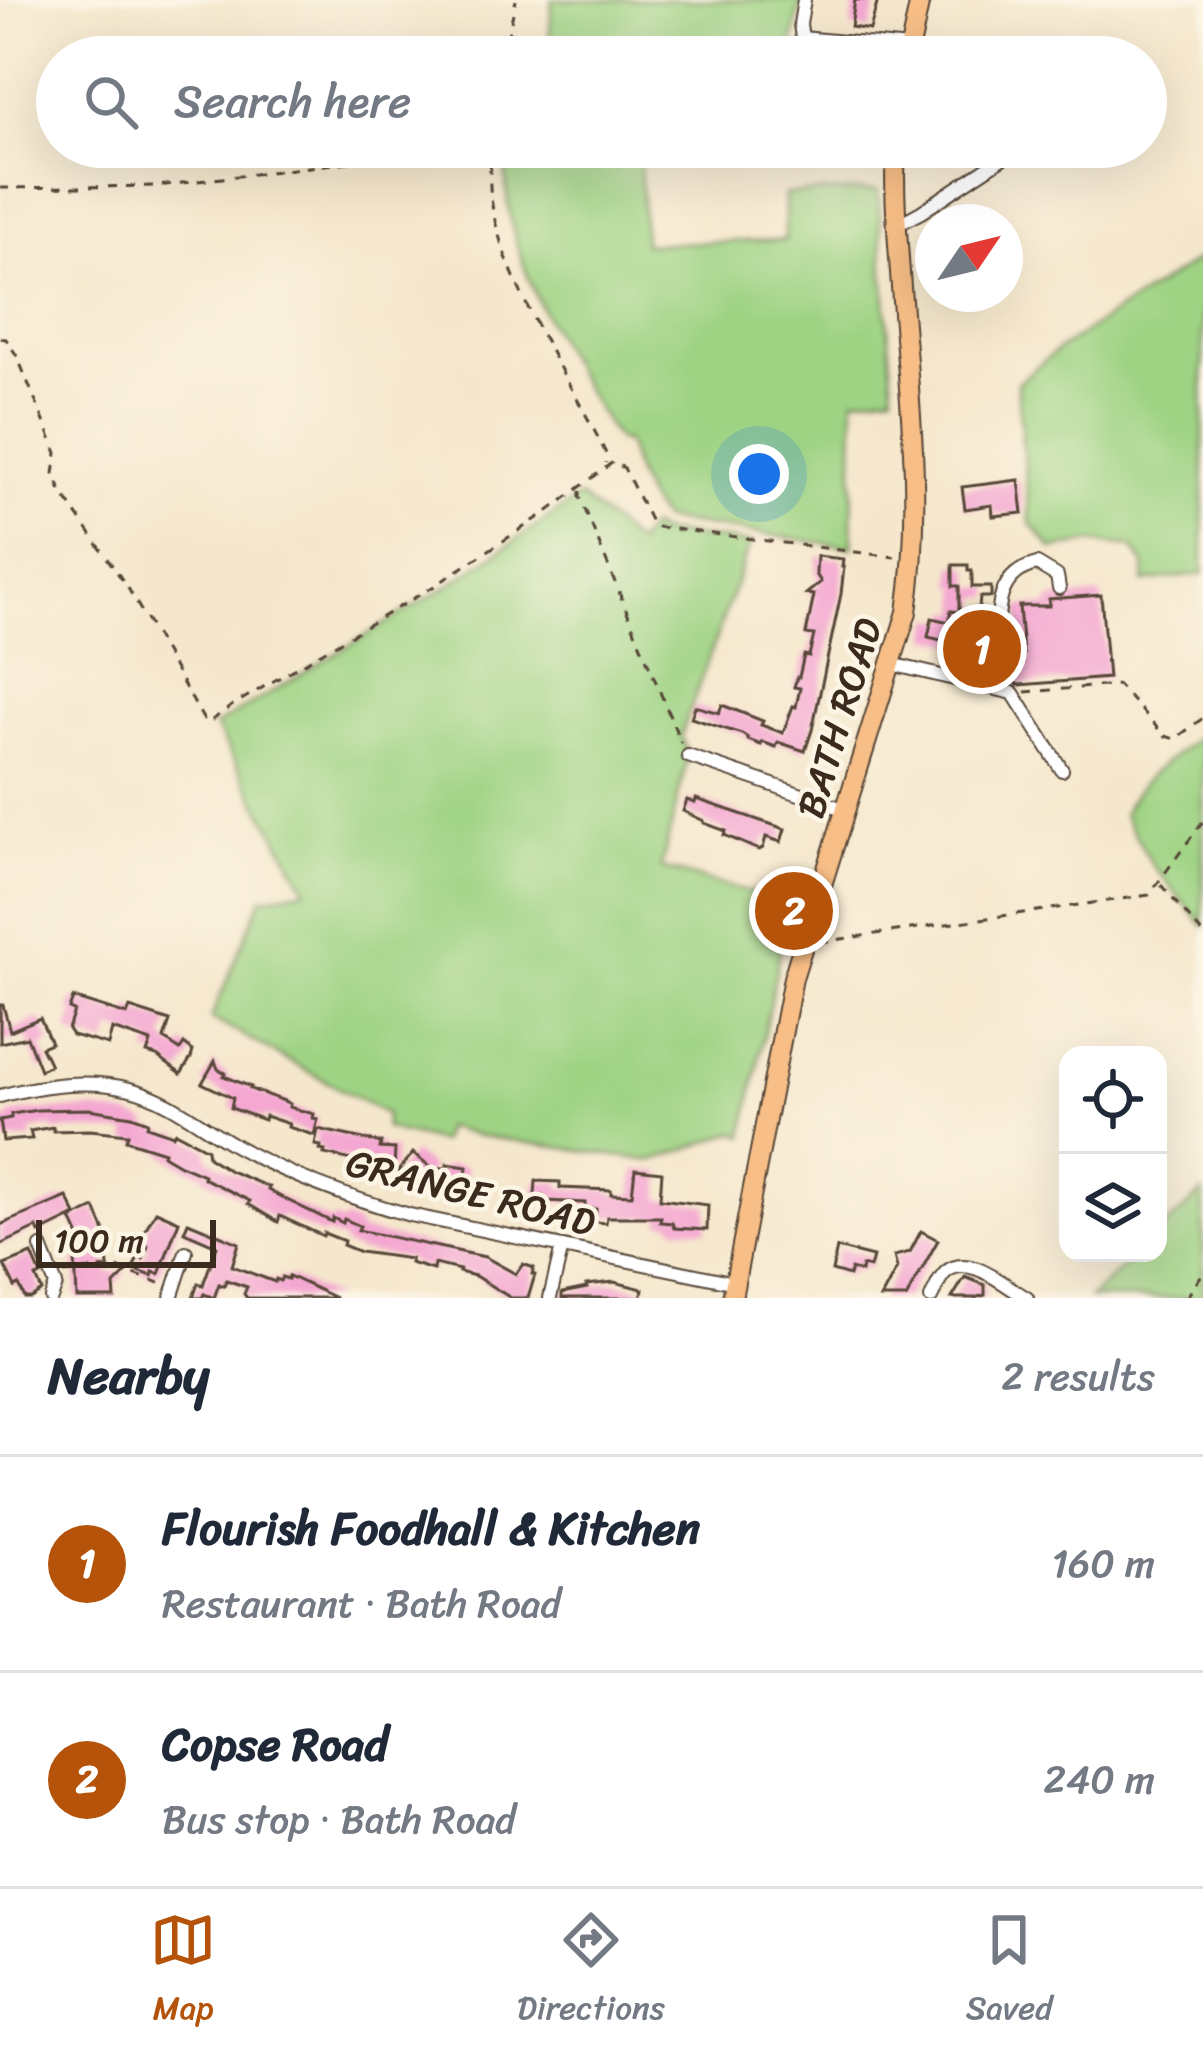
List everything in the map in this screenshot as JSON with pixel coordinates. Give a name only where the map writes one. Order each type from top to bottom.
[{"type":"highway","points":[[912,36],[920,0]]},
{"type":"highway","name":"BATH ROAD","points":[[733,1290],[793,978],[907,612],[916,507],[896,168]]},
{"type":"street","points":[[802,36],[804,0]]},
{"type":"street","points":[[897,225],[987,168]]},
{"type":"street","points":[[1059,588],[1057,576],[1037,564],[1017,572],[1002,590],[999,617],[1008,692],[1062,770]]},
{"type":"street","points":[[891,664],[1008,692]]},
{"type":"street","points":[[688,756],[846,810]]},
{"type":"street","name":"GRANGE ROAD","points":[[0,1096],[50,1086],[129,1088],[328,1190],[410,1215],[733,1290]]},
{"type":"street","points":[[41,1246],[54,1264],[56,1285],[51,1298]]},
{"type":"street","points":[[550,1298],[562,1247]]},
{"type":"street","points":[[171,1293],[187,1263]]},
{"type":"street","points":[[931,1298],[943,1275],[964,1265],[1027,1298]]},
{"type":"path","points":[[507,36],[516,0]]},
{"type":"path","points":[[0,188],[158,186],[307,168]]},
{"type":"path","points":[[491,168],[498,233],[525,302],[595,431],[606,465]]},
{"type":"path","points":[[0,338],[6,339],[17,356],[57,453],[54,474],[62,493],[128,588],[205,722],[436,585],[613,462],[624,468],[651,522],[658,526],[914,562]]},
{"type":"path","points":[[580,489],[688,756]]},
{"type":"path","points":[[1008,692],[1118,685],[1165,736],[1175,739],[1203,718]]},
{"type":"path","points":[[805,937],[822,942],[1149,895],[1203,821]]},
{"type":"path","points":[[1158,883],[1203,934]]},
{"type":"path","points":[[54,1264],[114,1267],[171,1293]]},
{"type":"path","points":[[1186,1298],[1203,1273]]},
{"type":"green space","points":[[552,0],[801,0],[794,36],[549,36]]},
{"type":"green space","points":[[507,168],[640,168],[644,244],[785,240],[785,194],[878,190],[893,393],[854,398],[852,547],[664,520],[657,513],[640,485],[627,443],[616,439],[538,299],[511,222]]},
{"type":"green space","points":[[1203,256],[1203,574],[1144,582],[1145,565],[1132,547],[1091,542],[1053,549],[1030,523],[1017,383],[1059,349]]},
{"type":"green space","points":[[580,497],[637,544],[650,527],[750,543],[681,735],[688,756],[661,868],[789,903],[744,1136],[735,1132],[653,1161],[445,1127],[440,1142],[385,1128],[386,1114],[211,1018],[262,898],[306,889],[215,726],[448,586]]},
{"type":"green space","points":[[1203,734],[1203,925],[1153,866],[1123,814],[1147,779]]},
{"type":"green space","points":[[1203,1192],[1203,1298],[1090,1298],[1128,1262],[1167,1262],[1167,1226]]},
{"type":"building","points":[[855,0],[878,0],[870,30],[851,27]]},
{"type":"building","points":[[1019,480],[1023,513],[993,516],[992,505],[965,509],[962,487]]},
{"type":"building","points":[[817,556],[843,559],[844,567],[805,751],[778,742],[776,747],[761,745],[691,718],[695,706],[719,713],[722,705],[783,733],[796,707],[800,688],[794,687],[814,635],[806,634],[814,595],[806,594],[821,582],[816,574]]},
{"type":"building","points":[[953,565],[968,565],[972,587],[991,587],[991,597],[980,597],[977,628],[988,630],[991,662],[964,656],[966,646],[928,637],[932,618],[949,622],[951,611],[959,612]]},
{"type":"building","points":[[1101,595],[1108,678],[1014,682],[1011,655],[1023,654],[1019,606],[1049,606],[1049,599]]},
{"type":"building","points":[[696,799],[785,829],[781,842],[766,837],[759,850],[724,835],[726,831],[683,811],[687,800],[695,803]]},
{"type":"building","points":[[73,998],[127,1015],[130,1008],[170,1021],[164,1039],[180,1050],[184,1044],[193,1051],[191,1058],[181,1074],[147,1053],[151,1042],[112,1029],[108,1045],[72,1035],[68,1029]]},
{"type":"building","points":[[0,1005],[10,1031],[40,1018],[51,1043],[41,1047],[50,1065],[40,1070],[27,1037],[0,1043]]},
{"type":"building","points":[[215,1061],[224,1076],[314,1114],[318,1119],[314,1135],[231,1108],[233,1098],[202,1083]]},
{"type":"building","points":[[89,1109],[132,1116],[148,1122],[147,1126],[175,1132],[207,1149],[208,1157],[230,1171],[332,1222],[333,1218],[343,1223],[344,1219],[360,1226],[358,1230],[485,1257],[516,1274],[523,1264],[534,1268],[528,1298],[511,1298],[460,1270],[434,1264],[433,1270],[410,1263],[411,1259],[360,1252],[280,1216],[278,1222],[164,1152],[126,1140],[128,1134],[53,1131],[53,1127],[30,1131],[32,1139],[3,1141],[0,1120],[11,1114]]},
{"type":"building","points":[[318,1129],[395,1149],[394,1169],[324,1154],[315,1145]]},
{"type":"building","points":[[413,1153],[432,1168],[416,1185],[398,1171]]},
{"type":"building","points":[[447,1164],[467,1167],[464,1188],[437,1183],[439,1168]]},
{"type":"building","points":[[635,1169],[662,1172],[660,1199],[708,1205],[707,1230],[674,1228],[672,1223],[660,1222],[661,1217],[607,1217],[606,1223],[595,1222],[596,1209],[585,1208],[585,1203],[535,1196],[536,1181],[632,1195]]},
{"type":"building","points":[[67,1197],[76,1215],[0,1245],[0,1225]]},
{"type":"building","points":[[95,1208],[109,1241],[105,1243],[109,1273],[128,1271],[114,1285],[115,1298],[77,1298],[75,1259],[83,1258],[71,1219]]},
{"type":"building","points":[[156,1211],[179,1221],[159,1274],[152,1276],[133,1269],[138,1257],[143,1259],[148,1246],[142,1235]]},
{"type":"building","points":[[188,1222],[239,1243],[232,1266],[275,1282],[289,1276],[336,1298],[247,1298],[247,1287],[226,1280],[224,1286],[219,1284],[214,1298],[204,1294],[193,1298],[198,1283],[203,1285],[217,1246],[184,1232]]},
{"type":"building","points":[[921,1231],[938,1240],[906,1298],[881,1298],[897,1268],[894,1256],[910,1252]]},
{"type":"building","points":[[837,1248],[873,1257],[870,1268],[851,1269],[849,1276],[832,1271]]},
{"type":"building","points":[[32,1254],[42,1291],[25,1298],[4,1265]]},
{"type":"building","points":[[965,1277],[985,1285],[985,1295],[952,1298]]},
{"type":"building","points":[[614,1282],[643,1289],[641,1298],[562,1298],[562,1293],[586,1285]]},
{"type":"place","name":"Flourish Foodhall & Kitchen","points":[[982,649]]},
{"type":"place","name":"Copse Road","points":[[794,911]]}]
